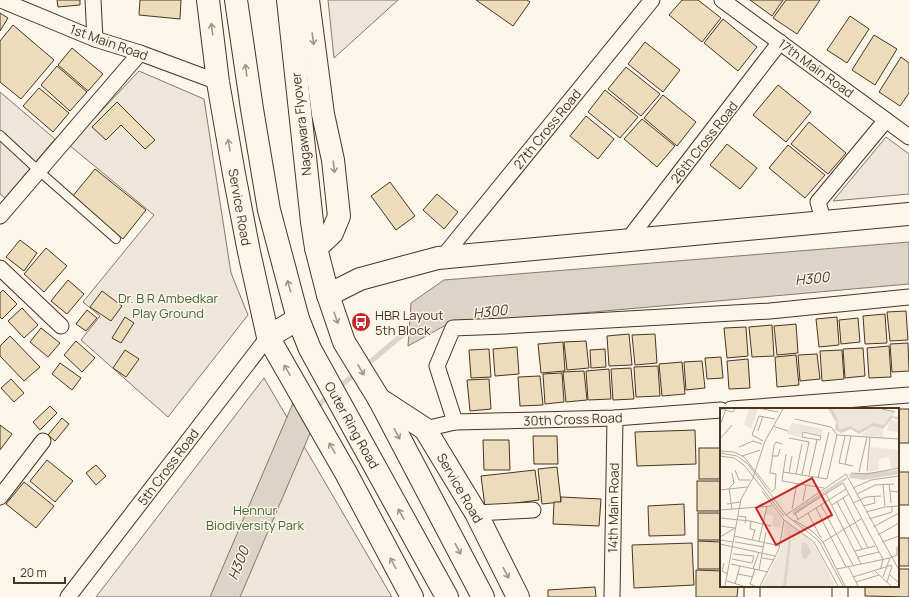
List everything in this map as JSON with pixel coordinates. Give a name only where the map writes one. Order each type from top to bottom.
[{"type":"main road","name":"Service Road","points":[[208,0],[218,82],[249,252],[268,337],[346,474],[412,597]]},
{"type":"main road","name":"Outer Ring Road","points":[[236,0],[269,210],[298,319],[310,349],[447,597]]},
{"type":"main road","name":"Nagawara Flyover","points":[[288,0],[316,248]]},
{"type":"main road","points":[[308,0],[323,114],[333,160],[339,216],[332,232],[316,248],[328,295],[344,342],[379,399],[483,597]]},
{"type":"main road","points":[[328,295],[360,279],[442,258],[909,214]]},
{"type":"main road","points":[[268,337],[298,319]]},
{"type":"main road","name":"Service Road","points":[[379,399],[425,429],[476,513],[518,597]]},
{"type":"street","name":"1st Main Road","points":[[1,0],[95,39],[218,82]]},
{"type":"street","points":[[93,0],[95,39]]},
{"type":"street","name":"27th Cross Road","points":[[442,258],[652,0]]},
{"type":"street","name":"17th Main Road","points":[[722,0],[909,137]]},
{"type":"street","name":"26th Cross Road","points":[[627,241],[780,42]]},
{"type":"street","points":[[0,216],[140,54]]},
{"type":"street","points":[[824,222],[818,202],[886,120]]},
{"type":"street","points":[[0,268],[61,326]]},
{"type":"street","points":[[455,422],[437,366],[453,328],[513,326],[770,311],[909,297]]},
{"type":"street","name":"5th Cross Road","points":[[68,597],[268,337]]},
{"type":"street","points":[[757,408],[843,405],[909,395]]},
{"type":"street","name":"30th Cross Road","points":[[425,429],[455,422],[615,418],[720,410]]},
{"type":"street","name":"14th Main Road","points":[[612,597],[615,418]]},
{"type":"street","points":[[0,497],[43,441]]},
{"type":"street","points":[[476,513],[533,510]]},
{"type":"lane","points":[[0,135],[116,239]]},
{"type":"green space","points":[[328,0],[398,0],[334,58]]},
{"type":"green space","name":"Dr. B R Ambedkar Play Ground","points":[[139,71],[204,99],[231,273],[248,315],[168,417],[81,340],[100,316],[83,302],[154,215],[69,145]]},
{"type":"green space","points":[[0,92],[55,139],[5,198],[0,194]]},
{"type":"green space","points":[[886,137],[909,154],[909,194],[833,201]]},
{"type":"green space","name":"Hennur Biodiversity Park","points":[[264,378],[392,597],[96,597]]},
{"type":"water","points":[[909,242],[909,284],[446,325],[408,346],[411,303],[444,280]]},
{"type":"water","points":[[293,403],[311,431],[240,597],[210,597]]},
{"type":"building","points":[[57,0],[80,0],[80,5],[58,7]]},
{"type":"building","points":[[140,0],[181,0],[180,19],[139,15]]},
{"type":"building","points":[[476,0],[527,0],[530,2],[513,26]]},
{"type":"building","points":[[682,0],[698,0],[721,18],[702,42],[669,15]]},
{"type":"building","points":[[750,0],[783,0],[772,16]]},
{"type":"building","points":[[786,0],[820,0],[797,34],[773,18]]},
{"type":"building","points":[[0,13],[8,18],[0,31]]},
{"type":"building","points":[[850,16],[869,29],[847,63],[827,50]]},
{"type":"building","points":[[723,19],[757,47],[738,71],[704,43]]},
{"type":"building","points":[[13,25],[54,60],[21,99],[0,82],[0,41]]},
{"type":"building","points":[[874,35],[897,49],[875,85],[852,70]]},
{"type":"building","points":[[645,42],[680,70],[663,92],[628,64]]},
{"type":"building","points":[[72,48],[103,74],[88,91],[58,65]]},
{"type":"building","points":[[901,57],[909,63],[909,93],[900,106],[879,92]]},
{"type":"building","points":[[57,66],[87,92],[70,111],[41,85]]},
{"type":"building","points":[[626,67],[660,94],[641,116],[608,89]]},
{"type":"building","points":[[778,85],[811,112],[786,142],[753,115]]},
{"type":"building","points":[[39,88],[69,113],[53,132],[23,106]]},
{"type":"building","points":[[605,90],[638,117],[620,138],[588,112]]},
{"type":"building","points":[[663,95],[696,122],[677,146],[644,118]]},
{"type":"building","points":[[117,102],[155,140],[145,149],[121,125],[106,140],[92,127]]},
{"type":"building","points":[[586,116],[614,139],[598,159],[570,136]]},
{"type":"building","points":[[642,119],[675,146],[657,167],[624,139]]},
{"type":"building","points":[[809,122],[846,153],[828,174],[791,144]]},
{"type":"building","points":[[727,144],[757,168],[740,189],[710,165]]},
{"type":"building","points":[[788,145],[825,175],[805,198],[769,168]]},
{"type":"building","points":[[95,169],[146,210],[123,239],[72,197]]},
{"type":"building","points":[[390,182],[415,216],[396,230],[371,196]]},
{"type":"building","points":[[437,194],[458,212],[444,229],[423,210]]},
{"type":"building","points":[[20,240],[37,253],[24,271],[6,257]]},
{"type":"building","points":[[46,248],[67,266],[44,292],[24,274]]},
{"type":"building","points":[[68,280],[84,294],[67,314],[51,301]]},
{"type":"building","points":[[3,290],[17,304],[2,319],[0,317],[0,293]]},
{"type":"building","points":[[102,291],[122,306],[111,321],[90,307]]},
{"type":"building","points":[[22,308],[38,325],[24,338],[8,321]]},
{"type":"building","points":[[87,310],[97,318],[86,331],[76,324]]},
{"type":"building","points":[[906,311],[908,340],[890,341],[887,312]]},
{"type":"building","points":[[885,314],[887,343],[865,344],[863,316]]},
{"type":"building","points":[[125,317],[134,323],[121,343],[112,338]]},
{"type":"building","points":[[837,317],[839,345],[819,347],[816,319]]},
{"type":"building","points":[[858,318],[860,342],[841,344],[839,320]]},
{"type":"building","points":[[796,324],[798,353],[777,355],[774,326]]},
{"type":"building","points":[[772,325],[774,356],[752,357],[749,327]]},
{"type":"building","points":[[746,327],[748,356],[727,358],[724,328]]},
{"type":"building","points":[[41,328],[60,343],[48,357],[30,342]]},
{"type":"building","points":[[629,334],[632,365],[609,366],[607,336]]},
{"type":"building","points":[[655,334],[657,363],[635,365],[632,335]]},
{"type":"building","points":[[10,336],[40,367],[24,381],[0,356],[0,346]]},
{"type":"building","points":[[76,341],[95,358],[82,372],[64,355]]},
{"type":"building","points":[[586,341],[589,368],[567,370],[564,342]]},
{"type":"building","points":[[563,342],[565,371],[541,373],[538,344]]},
{"type":"building","points":[[908,343],[909,371],[892,372],[890,344]]},
{"type":"building","points":[[889,346],[891,377],[869,378],[867,348]]},
{"type":"building","points":[[517,347],[519,374],[495,376],[493,349]]},
{"type":"building","points":[[863,348],[865,376],[845,378],[843,349]]},
{"type":"building","points":[[489,349],[491,377],[471,378],[469,350]]},
{"type":"building","points":[[605,349],[606,367],[591,368],[590,350]]},
{"type":"building","points":[[125,350],[139,359],[126,377],[113,368]]},
{"type":"building","points":[[842,350],[844,379],[822,381],[820,351]]},
{"type":"building","points":[[817,354],[820,379],[800,381],[798,355]]},
{"type":"building","points":[[796,355],[799,385],[777,387],[775,357]]},
{"type":"building","points":[[721,357],[723,378],[707,379],[705,358]]},
{"type":"building","points":[[748,359],[750,388],[729,389],[727,361]]},
{"type":"building","points":[[702,361],[705,388],[686,390],[684,362]]},
{"type":"building","points":[[682,362],[685,394],[662,396],[659,364]]},
{"type":"building","points":[[60,363],[81,378],[72,390],[52,374]]},
{"type":"building","points":[[658,366],[660,396],[636,397],[634,367]]},
{"type":"building","points":[[631,368],[634,399],[613,400],[611,369]]},
{"type":"building","points":[[609,369],[611,399],[588,400],[586,371]]},
{"type":"building","points":[[584,371],[587,400],[566,402],[563,372]]},
{"type":"building","points":[[562,373],[564,402],[545,404],[543,374]]},
{"type":"building","points":[[540,376],[543,405],[520,406],[518,377]]},
{"type":"building","points":[[11,379],[24,393],[14,402],[1,388]]},
{"type":"building","points":[[489,379],[491,409],[470,411],[467,380]]},
{"type":"building","points":[[50,406],[57,413],[40,430],[33,422]]},
{"type":"building","points":[[899,409],[909,409],[909,443],[899,443]]},
{"type":"building","points":[[62,418],[69,424],[55,441],[48,435]]},
{"type":"building","points":[[0,425],[12,434],[0,450]]},
{"type":"building","points":[[695,430],[696,464],[637,466],[635,432]]},
{"type":"building","points":[[533,436],[557,436],[558,464],[534,464]]},
{"type":"building","points":[[483,440],[509,440],[510,470],[484,470]]},
{"type":"building","points":[[699,448],[720,448],[720,479],[699,479]]},
{"type":"building","points":[[47,460],[73,481],[55,502],[30,481]]},
{"type":"building","points":[[96,465],[106,476],[96,485],[86,473]]},
{"type":"building","points":[[557,467],[561,502],[542,504],[538,469]]},
{"type":"building","points":[[535,470],[539,500],[485,507],[481,476]]},
{"type":"building","points":[[899,472],[909,472],[909,505],[899,505]]},
{"type":"building","points":[[697,481],[720,481],[720,511],[697,511]]},
{"type":"building","points":[[24,482],[54,506],[36,528],[6,504]]},
{"type":"building","points":[[561,497],[601,499],[599,526],[553,524],[554,502],[561,502]]},
{"type":"building","points":[[684,504],[685,535],[649,536],[648,506]]},
{"type":"building","points":[[698,513],[720,513],[720,540],[698,540]]},
{"type":"building","points":[[899,538],[909,538],[909,566],[899,566]]},
{"type":"building","points":[[698,541],[720,542],[720,569],[698,569]]},
{"type":"building","points":[[692,543],[694,585],[634,588],[632,545]]},
{"type":"building","points":[[899,569],[909,569],[909,597],[865,596],[865,587],[899,587]]},
{"type":"building","points":[[696,570],[720,571],[720,587],[738,587],[737,597],[696,597]]},
{"type":"building","points":[[595,587],[596,597],[548,597],[548,590]]},
{"type":"waterway","name":"H300","points":[[364,367],[413,326]]},
{"type":"waterway","name":"H300","points":[[338,388],[356,373]]},
{"type":"waterway","name":"H300","points":[[315,408],[330,395]]},
{"type":"place","name":"HBR Layout 5th Block","points":[[361,322]]}]
